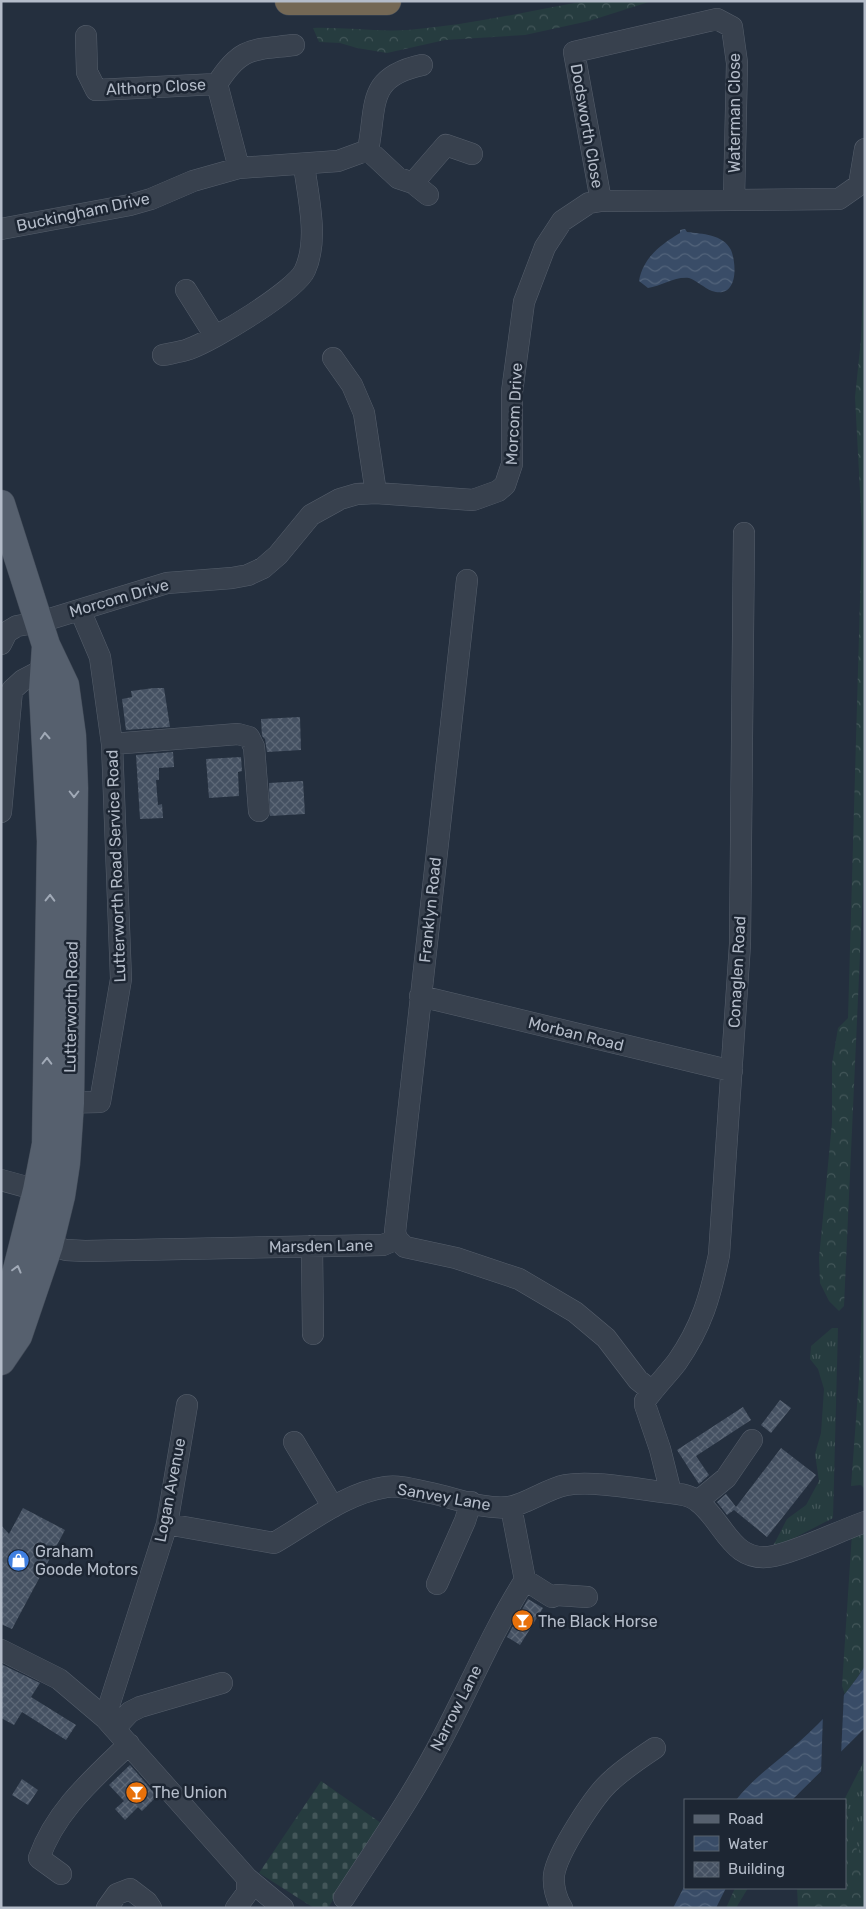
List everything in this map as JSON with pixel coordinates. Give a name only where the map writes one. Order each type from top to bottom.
[{"type":"highway","points":[[290,1],[387,1]]},
{"type":"main road","name":"Lutterworth Road","points":[[1,504],[6,530],[72,736],[74,788],[58,1103],[49,1193],[37,1242],[18,1304],[1,1334]]},
{"type":"main road","name":"Lutterworth Road","points":[[1,1361],[18,1336],[18,1304]]},
{"type":"street","name":"Dodsworth Close","points":[[601,201],[574,52],[717,19],[732,27]]},
{"type":"street","name":"Waterman Close","points":[[732,27],[737,63],[734,199]]},
{"type":"street","name":"Althorp Close","points":[[86,36],[87,72],[96,90],[217,84]]},
{"type":"street","name":"Althorp Close","points":[[239,168],[217,84],[232,61],[246,53],[294,45]]},
{"type":"street","points":[[422,65],[402,69],[387,78],[377,94],[368,150],[398,178],[421,189],[446,145],[472,154]]},
{"type":"street","name":"Morcom Drive","points":[[48,662],[80,610],[167,583],[248,575],[263,568],[278,555],[301,525],[324,506],[357,494],[376,493],[472,500],[498,491],[504,485],[512,464],[512,392],[524,302],[545,247],[562,221],[589,203],[601,201],[839,199],[860,185],[865,149]]},
{"type":"street","name":"Buckingham Drive","points":[[1,229],[130,205],[151,199],[193,181],[239,168],[304,165],[338,161],[368,150]]},
{"type":"street","points":[[163,355],[190,349],[215,336],[284,293],[296,283],[305,270],[311,246],[311,227],[304,165]]},
{"type":"street","points":[[186,290],[215,336]]},
{"type":"street","points":[[333,358],[352,384],[364,413],[376,493]]},
{"type":"street","name":"Conaglen Road","points":[[652,1391],[676,1363],[688,1344],[709,1301],[718,1255],[740,944],[744,533]]},
{"type":"street","name":"Franklyn Road","points":[[397,1239],[395,1232],[420,996],[467,580]]},
{"type":"street","name":"Lutterworth Road Service Road","points":[[58,1103],[100,1102],[121,979],[112,744],[100,657],[80,610]]},
{"type":"street","points":[[1,644],[7,632],[18,626],[48,662],[22,680],[12,690],[1,812]]},
{"type":"street","points":[[112,744],[238,734],[248,737],[254,747],[259,811]]},
{"type":"street","name":"Morban Road","points":[[420,996],[732,1071]]},
{"type":"street","points":[[1,1180],[49,1193]]},
{"type":"street","name":"Marsden Lane","points":[[37,1242],[85,1251],[383,1245],[397,1239],[406,1247],[456,1258],[520,1279],[575,1312],[606,1338],[638,1380],[652,1391]]},
{"type":"street","points":[[312,1246],[313,1334]]},
{"type":"street","points":[[652,1391],[645,1401],[645,1405],[672,1493],[686,1495],[698,1501],[737,1549],[756,1556],[773,1556],[865,1522]]},
{"type":"street","name":"Logan Avenue","points":[[110,1723],[167,1524],[186,1405]]},
{"type":"street","points":[[698,1501],[726,1478],[752,1440]]},
{"type":"street","points":[[294,1442],[333,1507]]},
{"type":"street","name":"Sanvey Lane","points":[[167,1524],[274,1543],[333,1507],[363,1493],[386,1487],[410,1488],[494,1507],[511,1507],[545,1491],[567,1485],[589,1484],[672,1493]]},
{"type":"street","points":[[437,1584],[465,1521],[471,1502]]},
{"type":"street","points":[[511,1507],[525,1580],[552,1597],[558,1595],[587,1597]]},
{"type":"street","name":"Narrow Lane","points":[[344,1898],[416,1785],[442,1739],[486,1649],[525,1580]]},
{"type":"street","points":[[1,1650],[59,1679],[110,1723],[247,1878],[283,1908]]},
{"type":"street","points":[[110,1723],[140,1707],[222,1683]]},
{"type":"street","points":[[61,1874],[39,1858],[45,1839],[72,1798],[128,1744]]},
{"type":"street","points":[[562,1908],[556,1896],[554,1874],[573,1833],[595,1798],[611,1780],[655,1748]]},
{"type":"street","points":[[236,1908],[247,1893],[247,1878]]},
{"type":"street","points":[[107,1908],[117,1894],[130,1889],[147,1902],[151,1908]]},
{"type":"green space","points":[[585,1],[652,1],[589,21],[525,35],[445,40],[387,53],[340,43],[319,42],[313,28],[408,30],[430,28],[474,22]]},
{"type":"green space","points":[[865,238],[865,845],[844,1306],[839,1311],[829,1301],[820,1283],[819,1258],[832,1123],[832,1064],[838,1028],[848,1018],[862,530],[855,397],[861,339]]},
{"type":"green space","points":[[865,1231],[865,1489],[861,1485],[851,1486],[859,1379]]},
{"type":"green space","points":[[832,1328],[838,1328],[833,1518],[771,1550],[787,1519],[806,1505],[819,1481],[815,1454],[821,1433],[824,1389],[818,1369],[810,1359],[811,1346]]},
{"type":"green space","points":[[865,1530],[865,1666],[845,1695],[842,1686],[852,1533]]},
{"type":"green space","points":[[865,1759],[865,1908],[856,1908],[853,1823],[846,1812],[845,1799]]},
{"type":"green space","points":[[321,1781],[381,1823],[328,1908],[314,1908],[259,1873]]},
{"type":"green space","points":[[865,1809],[865,1908],[798,1908],[797,1889],[846,1889],[846,1812],[853,1823],[858,1859]]},
{"type":"green space","points":[[735,1889],[747,1889],[736,1908],[726,1908]]},
{"type":"water","points":[[685,229],[687,232],[718,238],[731,250],[734,264],[734,279],[727,290],[721,292],[712,291],[689,278],[679,278],[648,288],[639,281],[648,259],[666,242],[680,233],[680,230]]},
{"type":"water","points":[[865,1666],[865,1728],[793,1799],[737,1799],[758,1777],[817,1725],[851,1687]]},
{"type":"water","points":[[684,1887],[684,1889],[726,1889],[716,1908],[673,1908]]},
{"type":"pier","points":[[844,1691],[841,1755],[821,1775],[823,1714]]},
{"type":"building","points":[[164,688],[170,727],[126,730],[122,699],[132,697],[131,691]]},
{"type":"building","points":[[300,717],[301,750],[267,752],[265,739],[262,736],[261,719]]},
{"type":"building","points":[[173,752],[174,767],[159,768],[159,780],[156,780],[158,805],[162,804],[163,818],[140,819],[136,755]]},
{"type":"building","points":[[241,757],[242,771],[238,772],[239,796],[209,798],[206,759]]},
{"type":"building","points":[[303,781],[305,814],[270,816],[269,783]]},
{"type":"building","points":[[780,1400],[791,1408],[771,1433],[761,1425]]},
{"type":"building","points":[[743,1407],[751,1420],[696,1456],[709,1475],[699,1484],[677,1450]]},
{"type":"building","points":[[781,1448],[816,1475],[767,1537],[734,1510],[727,1515],[717,1502],[726,1494],[736,1507]]},
{"type":"building","points":[[23,1508],[65,1530],[12,1629],[1,1624],[1,1525],[9,1534]]},
{"type":"building","name":"The Black Horse","points":[[528,1599],[543,1608],[520,1645],[507,1637]]},
{"type":"building","points":[[1,1664],[40,1683],[31,1697],[76,1725],[66,1740],[22,1712],[14,1725],[1,1718]]},
{"type":"building","name":"The Union","points":[[130,1765],[157,1796],[142,1811],[138,1807],[125,1820],[115,1809],[124,1801],[109,1785]]},
{"type":"building","points":[[22,1779],[38,1790],[28,1805],[12,1795]]},
{"type":"place","name":"Graham Goode Motors","points":[[19,1560]]},
{"type":"place","name":"The Black Horse","points":[[522,1621]]},
{"type":"place","name":"The Union","points":[[136,1792]]}]
